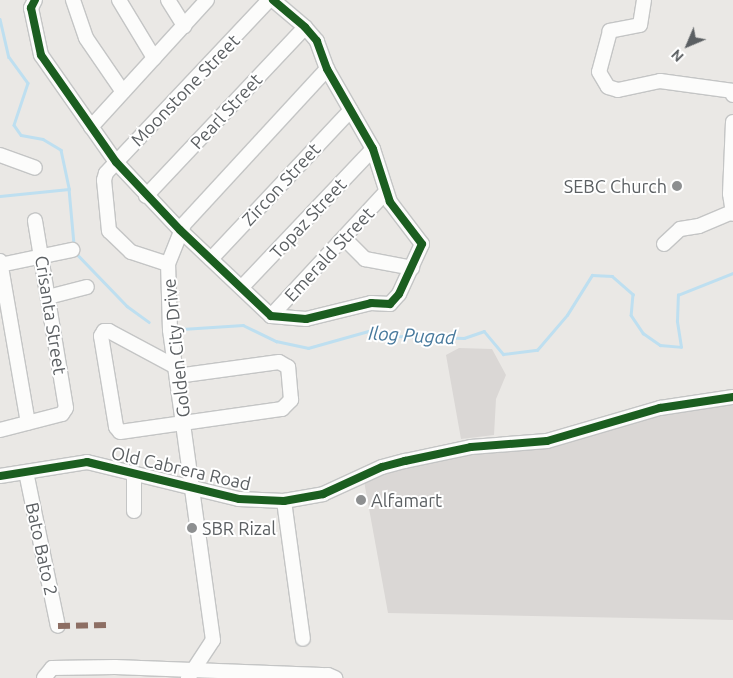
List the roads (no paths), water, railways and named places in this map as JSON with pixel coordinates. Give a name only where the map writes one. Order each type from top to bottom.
[{"type":"street","points":[[35,0],[31,8],[41,55],[116,162],[146,196],[270,316],[306,320],[371,303],[390,304],[395,300],[422,244],[395,211],[386,192],[373,149],[327,69],[316,41],[306,27],[273,0]]},
{"type":"street","points":[[73,0],[86,38],[123,92]]},
{"type":"street","points":[[118,0],[154,58]]},
{"type":"street","points":[[168,0],[184,26]]},
{"type":"street","points":[[91,127],[207,0]]},
{"type":"street","name":"Moonstone Street","points":[[168,264],[131,252],[109,231],[104,180],[116,162],[269,0]]},
{"type":"street","points":[[644,0],[640,25],[610,30],[598,72],[608,87],[618,90],[660,81],[733,91],[733,95]]},
{"type":"street","name":"Pearl Street","points":[[146,196],[306,27]]},
{"type":"street","name":"Golden City Drive","points":[[192,674],[212,640],[190,488],[184,422],[176,372],[168,264],[180,230],[327,69]]},
{"type":"street","name":"Zircon Street","points":[[211,259],[351,110]]},
{"type":"street","points":[[664,244],[680,229],[699,226],[732,213],[733,122]]},
{"type":"street","name":"Topaz Street","points":[[242,287],[373,149]]},
{"type":"street","points":[[0,155],[35,168]]},
{"type":"street","name":"Emerald Street","points":[[270,316],[386,192]]},
{"type":"street","name":"Crisanta Street","points":[[28,423],[62,414],[66,408],[35,221]]},
{"type":"street","points":[[344,238],[365,260],[412,268]]},
{"type":"street","points":[[0,430],[28,423],[0,264],[72,250]]},
{"type":"street","points":[[48,297],[88,287]]},
{"type":"street","points":[[109,331],[176,372],[279,362],[288,367],[292,384],[291,400],[282,409],[184,422],[120,432],[116,427],[101,336],[109,331]]},
{"type":"street","name":"Old Cabrera Road","points":[[0,476],[86,462],[239,499],[284,501],[323,494],[382,467],[414,459],[472,447],[547,441],[660,408],[733,398]]},
{"type":"street","name":"Bato Bato 2","points":[[26,472],[58,626]]},
{"type":"street","points":[[134,473],[134,510]]},
{"type":"street","points":[[284,501],[303,639]]},
{"type":"street","points":[[48,673],[332,676]]},
{"type":"waterway","points":[[0,19],[9,57],[28,83],[14,125],[21,135],[43,139],[61,150],[69,189]]},
{"type":"waterway","name":"Ilog Pugad","points":[[0,196],[69,189],[74,244]]},
{"type":"waterway","name":"Ilog Pugad","points":[[75,252],[127,306],[149,322]]},
{"type":"waterway","name":"Ilog Pugad","points":[[182,329],[243,325],[276,341],[308,348],[372,330],[394,336],[464,338],[484,331],[503,354],[537,350],[567,315],[592,275],[612,276],[633,294],[631,315],[643,333],[660,345],[681,347],[677,321],[678,295],[733,273]]},
{"type":"place","name":"SEBC Church","points":[[677,186]]},
{"type":"place","name":"Alfamart","points":[[361,500]]},
{"type":"place","name":"SBR Rizal","points":[[192,528]]}]
